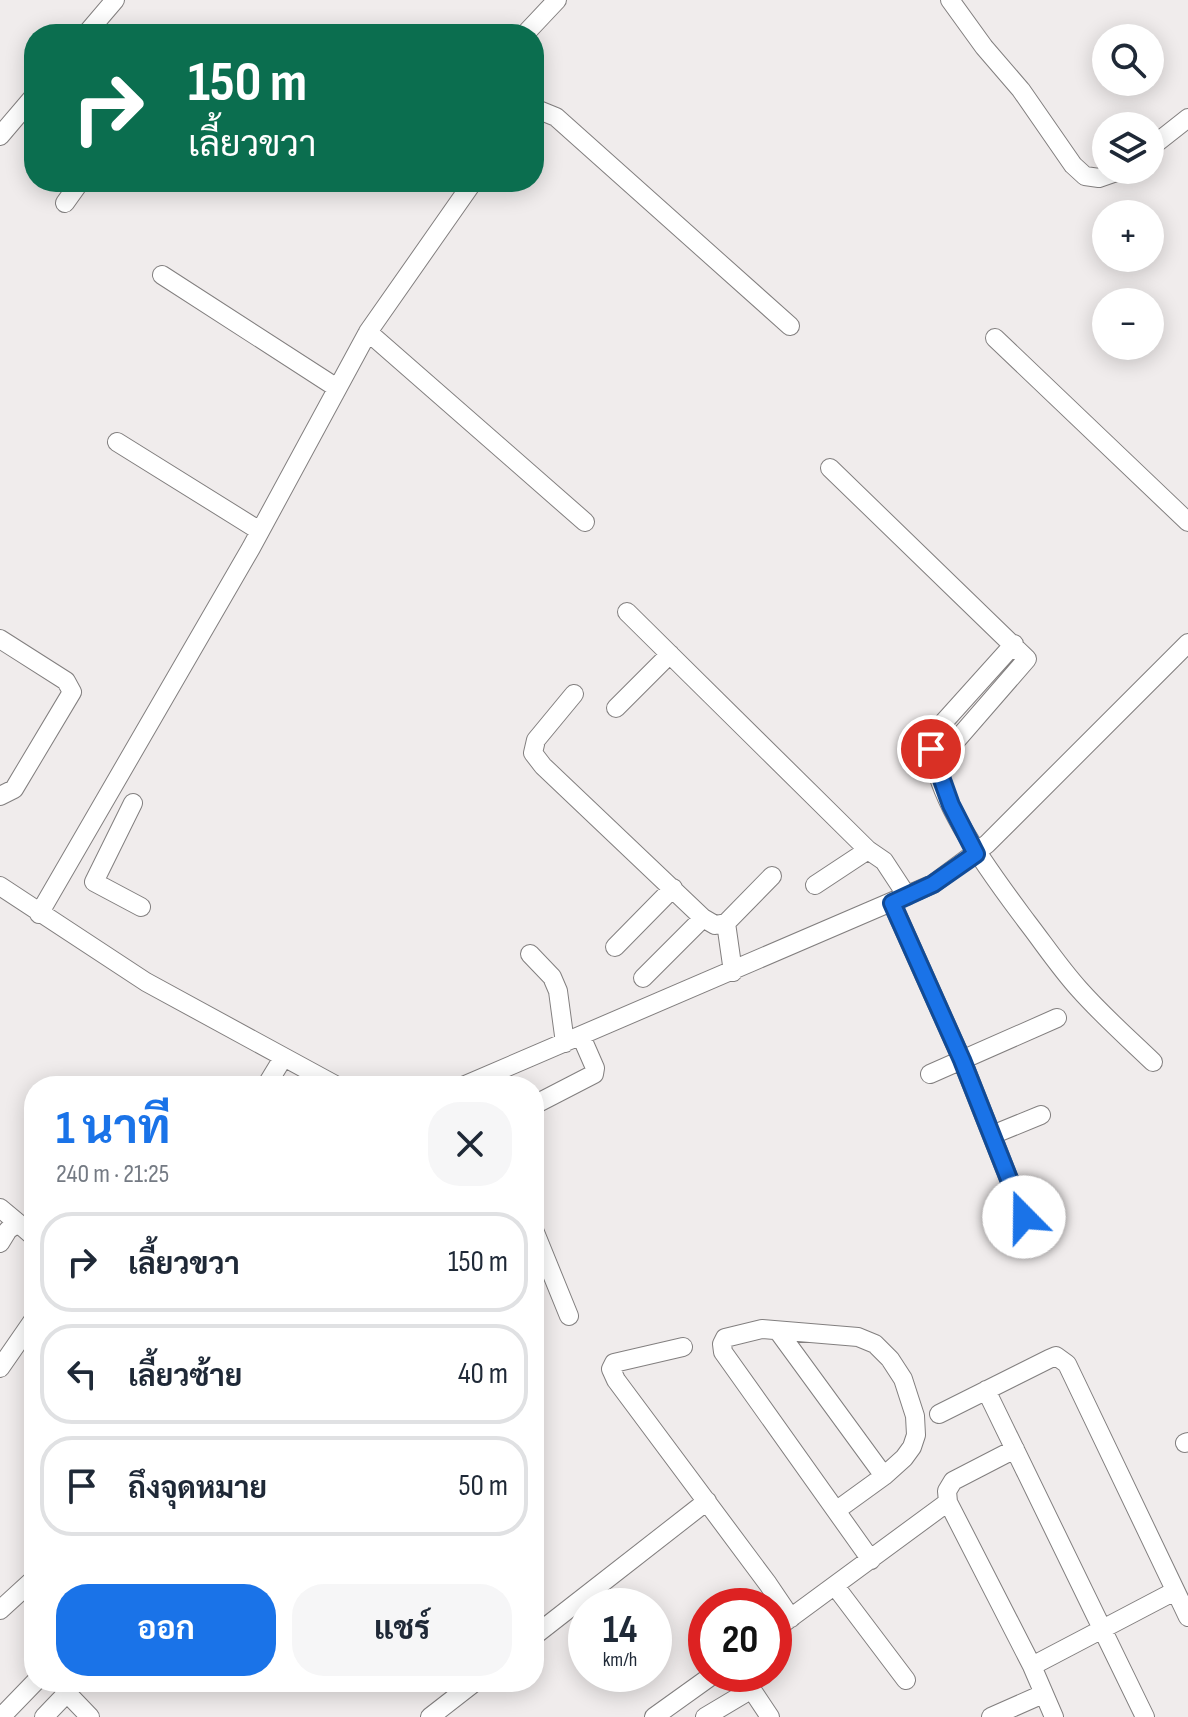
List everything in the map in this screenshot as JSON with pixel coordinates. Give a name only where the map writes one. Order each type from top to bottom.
[{"type":"street","points":[[95,24],[115,0]]},
{"type":"street","points":[[534,24],[557,0]]},
{"type":"street","points":[[950,0],[984,47],[1021,90],[1073,165],[1085,176],[1092,177]]},
{"type":"street","points":[[0,136],[24,108]]},
{"type":"street","points":[[544,112],[556,117],[790,326]]},
{"type":"street","points":[[1164,137],[1188,118]]},
{"type":"street","points":[[65,203],[73,192]]},
{"type":"street","points":[[39,914],[260,531],[368,332],[466,192]]},
{"type":"street","points":[[162,275],[337,388]]},
{"type":"street","points":[[368,332],[585,522]]},
{"type":"street","points":[[995,338],[1188,522]]},
{"type":"street","points":[[117,442],[260,531]]},
{"type":"street","points":[[830,468],[1014,644],[933,734],[931,749],[935,765],[976,854],[1078,988],[1153,1062]]},
{"type":"street","points":[[627,612],[868,850],[884,861],[1024,1217]]},
{"type":"street","points":[[0,639],[66,681],[72,692],[14,789],[0,796]]},
{"type":"street","points":[[487,1076],[933,884],[976,854],[1188,643]]},
{"type":"street","points":[[616,708],[670,654]]},
{"type":"street","points":[[574,694],[536,740],[533,753],[703,918],[715,925],[726,923],[772,876]]},
{"type":"street","points":[[94,882],[133,803]]},
{"type":"street","points":[[815,885],[868,850]]},
{"type":"street","points":[[64,868],[141,907]]},
{"type":"street","points":[[0,886],[146,982],[318,1076]]},
{"type":"street","points":[[615,947],[673,888]]},
{"type":"street","points":[[643,978],[703,918]]},
{"type":"street","points":[[726,923],[733,972]]},
{"type":"street","points":[[530,954],[552,977],[573,1040],[595,1068],[594,1074],[544,1100]]},
{"type":"street","points":[[930,1074],[1057,1018]]},
{"type":"street","points":[[272,1076],[283,1058]]},
{"type":"street","points":[[992,1135],[1041,1115]]},
{"type":"street","points":[[0,1208],[24,1228]]},
{"type":"street","points":[[0,1243],[8,1230],[18,1223]]},
{"type":"street","points":[[544,1255],[569,1316]]},
{"type":"street","points":[[837,1510],[884,1476],[912,1447],[916,1435],[915,1416],[903,1379],[890,1359],[875,1344],[858,1337],[762,1329],[725,1338],[723,1352],[871,1560]]},
{"type":"street","points":[[778,1331],[884,1476]]},
{"type":"street","points":[[0,1368],[24,1333]]},
{"type":"street","points":[[683,1347],[626,1359],[614,1363],[611,1369],[769,1588]]},
{"type":"street","points":[[939,1414],[1056,1356],[1067,1364],[1188,1617]]},
{"type":"street","points":[[986,1390],[1145,1717]]},
{"type":"street","points":[[1015,1449],[953,1481],[947,1491],[948,1502],[1032,1666],[1054,1717]]},
{"type":"street","points":[[544,1628],[707,1501]]},
{"type":"street","points":[[792,1617],[948,1502]]},
{"type":"street","points":[[835,1586],[906,1680]]},
{"type":"street","points":[[0,1610],[24,1589]]},
{"type":"street","points":[[1032,1666],[1175,1591]]},
{"type":"street","points":[[5,1713],[25,1692]]},
{"type":"street","points":[[44,1717],[66,1692]]},
{"type":"street","points":[[73,1692],[90,1717]]},
{"type":"street","points":[[430,1717],[462,1692]]},
{"type":"street","points":[[654,1717],[689,1692]]},
{"type":"street","points":[[705,1717],[747,1692],[754,1693],[770,1717]]},
{"type":"street","points":[[991,1717],[1043,1694]]},
{"type":"route","points":[[931,749],[951,805],[976,854],[933,884],[892,903],[962,1060],[1024,1217]]}]
